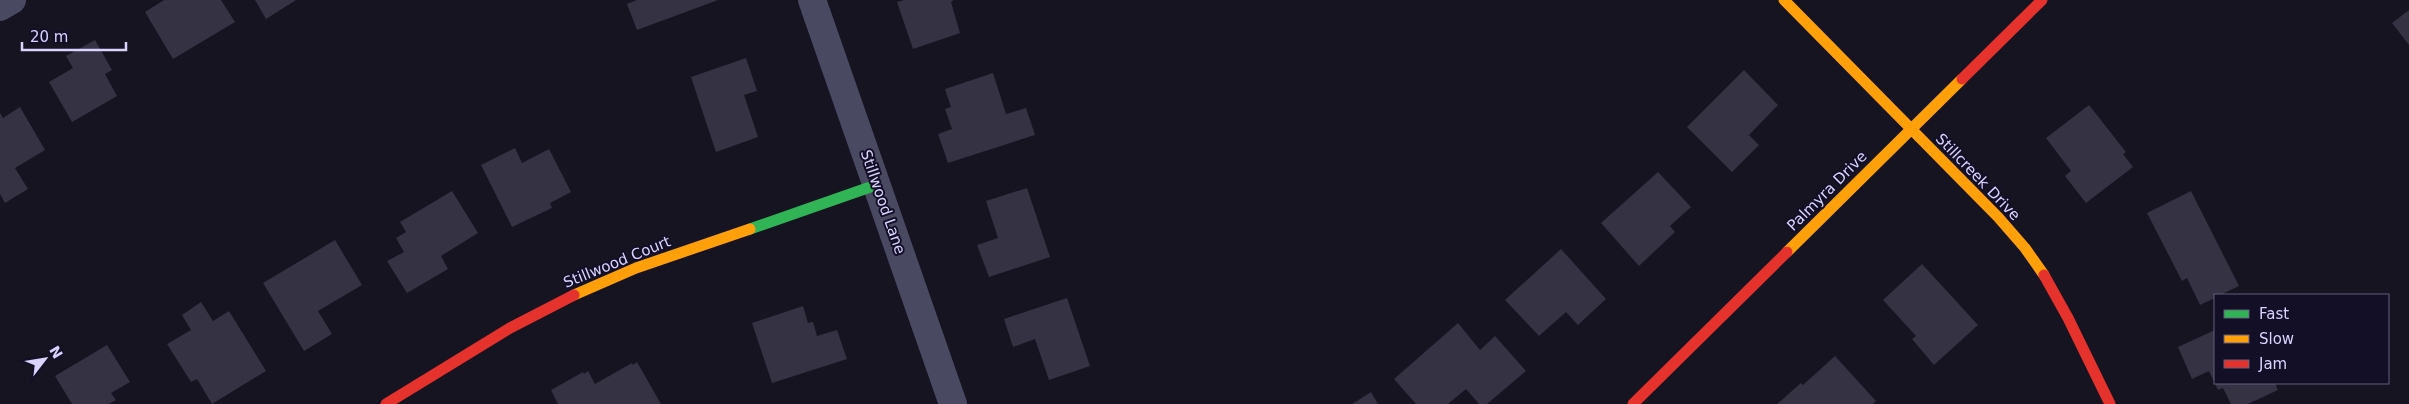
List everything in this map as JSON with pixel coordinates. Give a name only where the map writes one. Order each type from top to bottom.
[{"type":"street","points":[[0,7],[12,0]]},
{"type":"street","name":"Stillwood Lane","points":[[812,0],[953,404]]},
{"type":"street","name":"Stillcreek Drive","points":[[1784,0],[1998,218],[2024,247],[2072,323],[2110,404]]},
{"type":"street","name":"Palmyra Drive","points":[[1633,404],[2042,0]]},
{"type":"street","name":"Stillwood Court","points":[[386,404],[510,328],[587,288],[636,268],[876,185]]},
{"type":"building","points":[[164,0],[221,0],[235,22],[173,59],[145,12]]},
{"type":"building","points":[[255,0],[296,0],[266,19]]},
{"type":"building","points":[[637,0],[718,0],[637,30],[627,4]]},
{"type":"building","points":[[904,0],[954,0],[951,2],[960,33],[913,49],[897,2]]},
{"type":"building","points":[[2409,10],[2409,45],[2392,23]]},
{"type":"building","points":[[95,40],[112,70],[105,74],[117,96],[72,122],[49,82],[73,68],[66,56]]},
{"type":"building","points":[[746,58],[757,91],[744,95],[758,137],[716,152],[691,77]]},
{"type":"building","points":[[1744,70],[1778,105],[1749,135],[1759,145],[1732,172],[1687,127]]},
{"type":"building","points":[[993,73],[1006,114],[1026,108],[1035,135],[948,163],[938,134],[952,129],[945,109],[951,107],[945,89]]},
{"type":"building","points":[[2089,105],[2126,152],[2123,154],[2133,167],[2086,203],[2065,176],[2071,171],[2046,138]]},
{"type":"building","points":[[20,107],[45,150],[15,168],[28,189],[5,203],[0,194],[0,113],[3,118]]},
{"type":"building","points":[[515,148],[522,163],[549,149],[571,192],[550,203],[552,208],[512,227],[481,165]]},
{"type":"building","points":[[1658,172],[1691,207],[1670,226],[1675,232],[1639,266],[1601,223]]},
{"type":"building","points":[[1027,188],[1050,257],[989,277],[977,245],[998,238],[986,201]]},
{"type":"building","points":[[452,191],[478,233],[441,256],[448,269],[407,293],[387,261],[404,252],[396,238],[406,232],[400,222]]},
{"type":"building","points":[[2191,191],[2239,286],[2222,294],[2214,294],[2214,298],[2200,305],[2187,278],[2182,281],[2147,213]]},
{"type":"building","points":[[335,240],[362,285],[318,311],[332,334],[304,351],[263,283]]},
{"type":"building","points":[[1561,249],[1606,299],[1578,325],[1566,312],[1539,336],[1505,300]]},
{"type":"building","points":[[1922,264],[1978,325],[1934,365],[1912,339],[1916,336],[1883,300]]},
{"type":"building","points":[[1067,298],[1090,366],[1049,380],[1035,339],[1013,347],[1004,319]]},
{"type":"building","points":[[201,302],[213,321],[229,311],[266,371],[212,404],[197,379],[191,382],[167,344],[191,330],[182,315]]},
{"type":"building","points":[[803,306],[808,323],[813,322],[817,336],[837,330],[847,359],[772,383],[752,323]]},
{"type":"building","points":[[1458,323],[1480,350],[1495,336],[1526,371],[1487,404],[1479,404],[1466,389],[1448,404],[1416,404],[1394,379]]},
{"type":"building","points":[[2214,330],[2214,382],[2209,371],[2192,379],[2178,347]]},
{"type":"building","points":[[107,345],[130,382],[111,393],[116,400],[109,404],[72,404],[55,376]]},
{"type":"building","points":[[1835,356],[1876,401],[1873,404],[1777,404],[1801,383],[1803,385]]},
{"type":"building","points":[[637,362],[661,404],[558,404],[551,390],[588,371],[595,384]]},
{"type":"building","points":[[2215,384],[2275,384],[2278,390],[2248,404],[2231,404],[2223,388],[2218,390]]},
{"type":"building","points":[[1371,392],[1378,404],[1352,404]]},
{"type":"traffic: fast","points":[[750,229],[876,185]]},
{"type":"traffic: slow","points":[[1784,0],[1998,217],[2025,248],[2044,275]]},
{"type":"traffic: slow","points":[[1787,252],[1962,79]]},
{"type":"traffic: slow","points":[[574,295],[636,268],[750,229]]},
{"type":"traffic: jam","points":[[1962,79],[2042,0]]},
{"type":"traffic: jam","points":[[1633,404],[1787,252]]},
{"type":"traffic: jam","points":[[2044,275],[2068,318],[2110,404]]},
{"type":"traffic: jam","points":[[386,404],[510,328],[574,295]]}]
